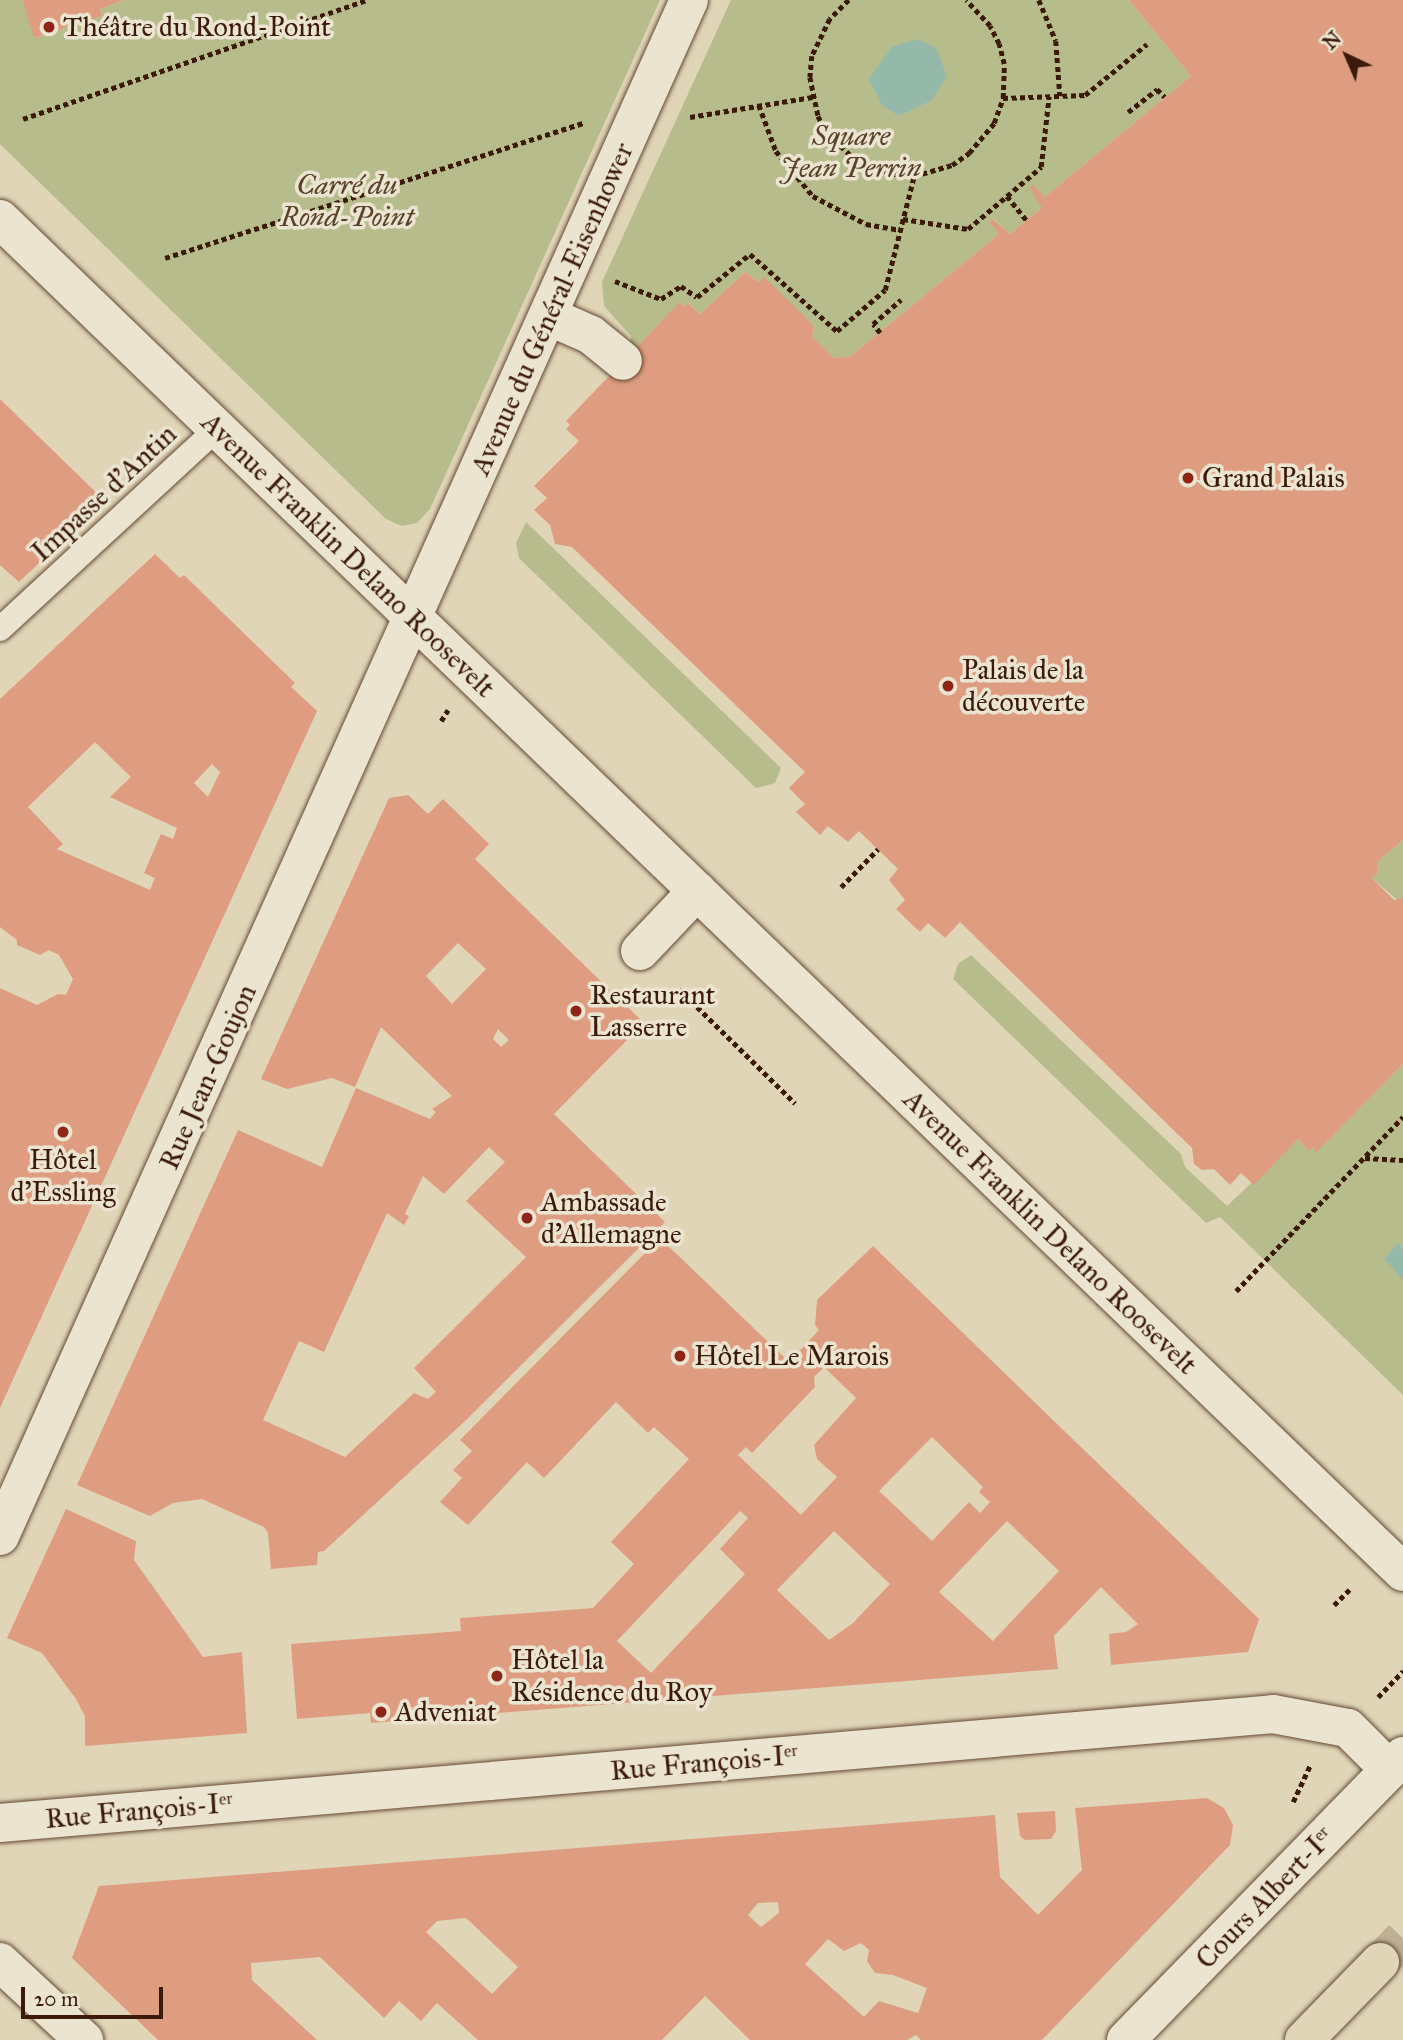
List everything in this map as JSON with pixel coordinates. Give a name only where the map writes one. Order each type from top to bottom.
[{"type":"main road","points":[[1304,2040],[1380,1962]]},
{"type":"street","name":"Avenue du Général-Eisenhower","points":[[414,618],[689,0]]},
{"type":"street","name":"Avenue Franklin Delano Roosevelt","points":[[0,219],[1403,1572]]},
{"type":"street","points":[[548,316],[591,335],[622,361]]},
{"type":"street","name":"Rue Jean-Goujon","points":[[0,1536],[414,618]]},
{"type":"street","points":[[640,951],[696,891]]},
{"type":"street","name":"Rue François-Iᵉʳ","points":[[0,1822],[1273,1714],[1348,1728],[1397,1763]]},
{"type":"street","name":"Cours Albert-Iᵉʳ","points":[[1126,2040],[1397,1763]]},
{"type":"street","points":[[0,1962],[84,2040]]},
{"type":"lane","name":"Impasse d'Antin","points":[[0,629],[218,429]]},
{"type":"path","points":[[23,120],[366,0]]},
{"type":"path","points":[[849,0],[819,36],[810,77],[812,97],[828,134],[857,161],[875,170],[914,176],[953,165],[969,153],[994,123],[1003,98],[1004,64],[999,44],[990,26],[966,0]]},
{"type":"path","points":[[1038,0],[1056,41],[1060,96]]},
{"type":"path","points":[[1003,98],[1085,95],[1147,44]]},
{"type":"path","points":[[1128,112],[1157,89],[1165,97]]},
{"type":"path","points":[[902,219],[968,229],[1041,167],[1049,96]]},
{"type":"path","points":[[690,117],[812,97]]},
{"type":"path","points":[[759,105],[776,151],[813,196],[866,224],[900,230]]},
{"type":"path","points":[[165,258],[594,120]]},
{"type":"path","points":[[615,281],[661,299],[681,286],[697,296],[750,254],[837,331],[885,290],[914,176]]},
{"type":"path","points":[[1007,196],[1027,220]]},
{"type":"path","points":[[880,333],[873,324],[901,300]]},
{"type":"path","points":[[441,721],[449,708]]},
{"type":"path","points":[[841,887],[878,849]]},
{"type":"path","points":[[679,989],[795,1102]]},
{"type":"path","points":[[1236,1291],[1403,1117]]},
{"type":"path","points":[[1364,1158],[1403,1160]]},
{"type":"path","points":[[1334,1605],[1352,1587]]},
{"type":"path","points":[[1375,1700],[1403,1671]]},
{"type":"green space","name":"Carré du Rond-Point","points":[[0,0],[22,0],[35,38],[102,16],[100,9],[126,0],[660,0],[430,509],[417,523],[402,526],[386,519],[0,144]]},
{"type":"green space","name":"Square Jean Perrin","points":[[731,0],[1129,0],[1191,76],[1045,197],[1033,185],[1042,208],[1010,234],[994,219],[990,221],[999,234],[851,356],[834,358],[812,336],[814,326],[764,278],[759,282],[745,272],[700,314],[689,303],[685,307],[680,303],[629,355],[631,336],[604,306],[602,282]]},
{"type":"green space","points":[[526,522],[781,768],[775,783],[756,788],[519,558],[516,543]]},
{"type":"green space","points":[[1403,840],[1403,898],[1400,902],[1372,878],[1377,874],[1377,862]]},
{"type":"green space","points":[[971,955],[1181,1154],[1185,1167],[1227,1206],[1298,1139],[1310,1151],[1313,1147],[1318,1151],[1403,1064],[1403,1395],[1220,1217],[1206,1223],[953,979],[958,964]]},
{"type":"shaded area","points":[[917,39],[936,48],[947,76],[932,100],[899,116],[882,105],[869,79],[892,47]]},
{"type":"shaded area","points":[[1398,1243],[1403,1249],[1403,1280],[1385,1259]]},
{"type":"building","name":"Théâtre du Rond-Point","points":[[22,0],[125,0],[100,9],[102,16],[34,38]]},
{"type":"building","points":[[1129,0],[1403,0],[1403,840],[1377,862],[1377,874],[1372,878],[1394,900],[1403,898],[1403,1064],[1317,1152],[1313,1147],[1310,1151],[1298,1139],[1254,1185],[1241,1173],[1230,1185],[1214,1169],[1202,1170],[1194,1164],[1192,1148],[960,922],[945,938],[928,923],[920,932],[896,909],[905,900],[889,880],[898,869],[859,831],[848,842],[828,826],[820,835],[796,812],[805,804],[789,788],[805,772],[572,547],[555,544],[550,525],[534,510],[547,498],[534,486],[579,441],[566,429],[570,425],[566,421],[680,302],[685,307],[688,303],[700,314],[745,272],[759,282],[764,277],[814,326],[812,336],[834,358],[851,356],[999,234],[989,222],[993,219],[1010,234],[1042,208],[1030,188],[1033,184],[1045,197],[1191,76]]},
{"type":"building","points":[[0,399],[105,501],[19,582],[0,565]]},
{"type":"building","points":[[155,554],[180,578],[184,575],[295,683],[291,687],[317,711],[0,1408],[0,988],[37,1005],[58,994],[66,995],[73,979],[59,955],[49,950],[40,955],[17,945],[17,940],[0,927],[0,699]],"holes":[[[95,742],[131,777],[110,797],[177,828],[173,839],[161,834],[144,873],[155,878],[150,890],[57,849],[63,844],[28,807]],[[212,764],[220,772],[208,797],[194,783]]]},
{"type":"building","points":[[408,795],[428,814],[443,799],[489,844],[475,859],[644,1023],[554,1114],[665,1222],[464,1422],[324,1551],[318,1552],[317,1565],[271,1569],[268,1533],[264,1527],[202,1499],[173,1503],[150,1516],[77,1485],[238,1130],[322,1167],[356,1088],[430,1119],[436,1112],[432,1109],[452,1096],[381,1027],[355,1087],[332,1078],[287,1089],[261,1079],[389,798]],"holes":[[[458,943],[486,969],[452,1004],[426,976]],[[498,1029],[509,1040],[501,1047],[493,1039]],[[489,1147],[505,1162],[466,1201],[526,1257],[414,1368],[436,1392],[428,1399],[414,1393],[345,1457],[263,1420],[299,1341],[324,1352],[387,1213],[404,1225],[409,1216],[405,1214],[423,1176],[444,1194]]]},
{"type":"building","points":[[660,1238],[789,1362],[819,1330],[815,1325],[817,1300],[873,1246],[1259,1619],[1248,1652],[1111,1665],[1109,1634],[1126,1632],[1138,1624],[1101,1587],[1054,1636],[1058,1669],[371,1723],[370,1713],[297,1719],[291,1644],[461,1631],[460,1618],[593,1608],[634,1564],[611,1542],[689,1459],[654,1427],[648,1433],[616,1402],[544,1478],[527,1462],[468,1525],[440,1502],[462,1478],[453,1470],[472,1451],[460,1440]],"holes":[[[824,1367],[856,1398],[814,1445],[817,1459],[837,1477],[801,1515],[738,1455],[746,1447],[752,1453],[815,1387],[814,1377]],[[932,1437],[983,1487],[979,1492],[990,1502],[980,1513],[969,1502],[932,1541],[879,1491]],[[740,1511],[748,1518],[720,1549],[745,1574],[651,1673],[617,1641]],[[1007,1521],[1059,1571],[993,1641],[939,1592]],[[834,1531],[890,1584],[852,1624],[829,1640],[777,1590]]]},
{"type":"building","points":[[66,1509],[136,1541],[134,1560],[203,1657],[242,1652],[247,1733],[85,1746],[85,1716],[76,1699],[42,1653],[7,1638]]},
{"type":"building","points":[[1207,1798],[1224,1808],[1233,1825],[1230,1845],[1042,2040],[921,2040],[916,2035],[907,2040],[750,2040],[705,1996],[662,2040],[478,2040],[437,2003],[421,2021],[399,2001],[384,2018],[320,1957],[251,1963],[252,1980],[317,2040],[158,2040],[72,1958],[99,1886],[995,1815],[1000,1877],[1038,1915],[1082,1870],[1075,1808]],"holes":[[[778,1902],[779,1913],[761,1927],[748,1915],[758,1903]],[[466,1918],[518,1967],[492,1994],[426,1932],[437,1921]],[[828,1939],[844,1951],[861,1943],[869,1950],[867,1961],[875,1973],[893,1975],[927,1988],[918,2013],[879,2001],[864,2017],[805,1964]]]},
{"type":"building","points":[[1055,1811],[1056,1831],[1051,1839],[1025,1840],[1020,1836],[1017,1813]]},
{"type":"tunnel","points":[[1380,1962],[1403,1938]]},
{"type":"place","name":"Théâtre du Rond-Point","points":[[49,27]]},
{"type":"place","name":"Grand Palais","points":[[1188,478]]},
{"type":"place","name":"Palais de la découverte","points":[[948,686]]},
{"type":"place","name":"Restaurant Lasserre","points":[[576,1011]]},
{"type":"place","name":"Hôtel d’Essling","points":[[63,1132]]},
{"type":"place","name":"Ambassade d'Allemagne","points":[[527,1218]]},
{"type":"place","name":"Hôtel Le Marois","points":[[680,1356]]},
{"type":"place","name":"Hôtel la Résidence du Roy","points":[[497,1676]]},
{"type":"place","name":"Adveniat","points":[[381,1712]]}]
